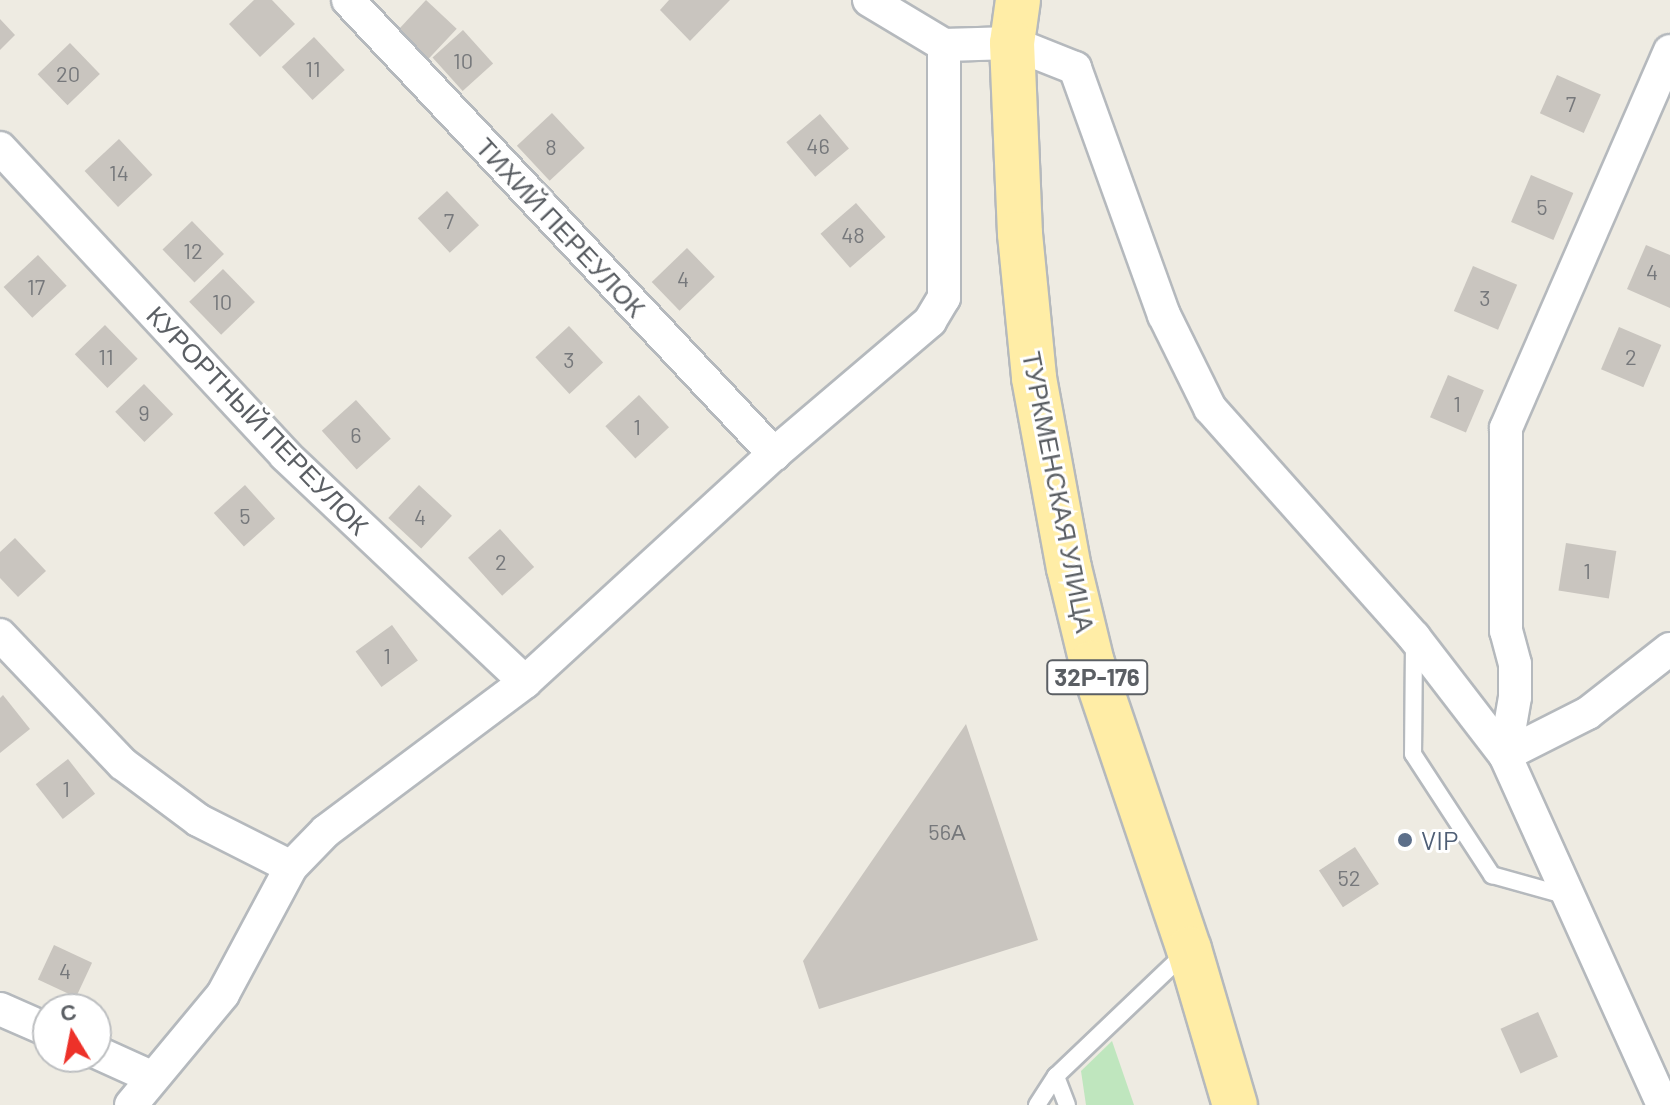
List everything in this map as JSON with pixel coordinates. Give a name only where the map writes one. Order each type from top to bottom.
[{"type":"main road","name":"ТУРКМЕНСКАЯ УЛИЦА","points":[[1018,0],[1012,43],[1020,234],[1034,378],[1069,568],[1092,663],[1189,949],[1235,1105]]},
{"type":"street","name":"ТИХИЙ ПЕРЕУЛОК","points":[[348,0],[774,454]]},
{"type":"street","points":[[869,0],[944,45],[1012,43],[1075,68],[1164,315],[1210,408],[1414,637],[1505,755],[1663,1105]]},
{"type":"street","points":[[131,1105],[151,1077],[223,994],[291,867],[326,831],[525,682],[774,454],[910,341],[944,298],[944,45]]},
{"type":"street","points":[[1505,755],[1515,697],[1515,664],[1506,631],[1506,428],[1670,51]]},
{"type":"street","name":"КУРОРТНЫЙ ПЕРЕУЛОК","points":[[0,148],[285,455],[525,682]]},
{"type":"street","points":[[0,635],[123,764],[198,820],[291,867]]},
{"type":"street","points":[[1505,755],[1588,713],[1670,649]]},
{"type":"street","points":[[0,1009],[32,1023]]},
{"type":"street","points":[[112,1059],[151,1077]]},
{"type":"lane","points":[[1414,637],[1413,754],[1492,875],[1567,896]]},
{"type":"lane","points":[[1037,1105],[1056,1076],[1189,949]]},
{"type":"lane","points":[[1056,1076],[1067,1105]]},
{"type":"green space","points":[[1112,1041],[1134,1105],[1086,1105],[1081,1071]]},
{"type":"building","points":[[254,0],[272,0],[295,24],[260,57],[229,24]]},
{"type":"building","points":[[426,0],[457,29],[426,62],[395,33]]},
{"type":"building","points":[[669,0],[730,0],[690,41],[660,10]]},
{"type":"building","points":[[0,19],[15,35],[0,50]]},
{"type":"building","points":[[463,30],[493,63],[463,91],[433,57]]},
{"type":"building","points":[[314,37],[345,70],[313,100],[282,67]]},
{"type":"building","points":[[70,43],[100,74],[68,105],[38,74]]},
{"type":"building","points":[[1557,75],[1601,95],[1584,133],[1540,113]]},
{"type":"building","points":[[552,113],[585,148],[550,181],[517,146]]},
{"type":"building","points":[[820,114],[849,148],[815,177],[786,142]]},
{"type":"building","points":[[119,139],[152,175],[118,207],[85,171]]},
{"type":"building","points":[[1531,175],[1573,193],[1553,240],[1511,222]]},
{"type":"building","points":[[447,191],[479,225],[450,253],[418,218]]},
{"type":"building","points":[[856,203],[886,237],[850,268],[821,234]]},
{"type":"building","points":[[192,221],[224,254],[194,283],[163,249]]},
{"type":"building","points":[[1646,245],[1670,255],[1670,308],[1627,289]]},
{"type":"building","points":[[687,248],[715,277],[680,311],[652,282]]},
{"type":"building","points":[[38,255],[67,286],[32,318],[4,287]]},
{"type":"building","points":[[1473,266],[1517,285],[1498,330],[1454,311]]},
{"type":"building","points":[[223,269],[255,302],[221,335],[189,302]]},
{"type":"building","points":[[105,325],[138,359],[107,388],[75,354]]},
{"type":"building","points":[[569,326],[603,363],[569,394],[535,357]]},
{"type":"building","points":[[1619,327],[1661,345],[1643,387],[1601,369]]},
{"type":"building","points":[[1448,375],[1484,390],[1466,433],[1430,417]]},
{"type":"building","points":[[144,384],[173,414],[144,442],[115,412]]},
{"type":"building","points":[[639,395],[669,427],[635,459],[605,426]]},
{"type":"building","points":[[356,400],[391,439],[357,469],[322,431]]},
{"type":"building","points":[[245,485],[275,518],[244,547],[214,513]]},
{"type":"building","points":[[419,485],[452,516],[421,549],[388,518]]},
{"type":"building","points":[[500,529],[534,567],[502,596],[468,558]]},
{"type":"building","points":[[15,538],[46,571],[18,597],[0,578],[0,552]]},
{"type":"building","points":[[1566,543],[1616,551],[1609,598],[1558,590]]},
{"type":"building","points":[[392,625],[418,661],[381,687],[356,651]]},
{"type":"building","points":[[3,695],[30,729],[0,753],[0,698]]},
{"type":"building","points":[[966,724],[1038,940],[819,1009],[803,961]]},
{"type":"building","points":[[68,759],[95,794],[63,819],[36,784]]},
{"type":"building","points":[[1355,847],[1379,884],[1343,907],[1319,870]]},
{"type":"building","points":[[54,945],[92,963],[78,993],[67,993],[38,979]]},
{"type":"building","points":[[1538,1012],[1558,1057],[1520,1073],[1501,1029]]},
{"type":"place","name":"VIP","points":[[1405,840]]}]
